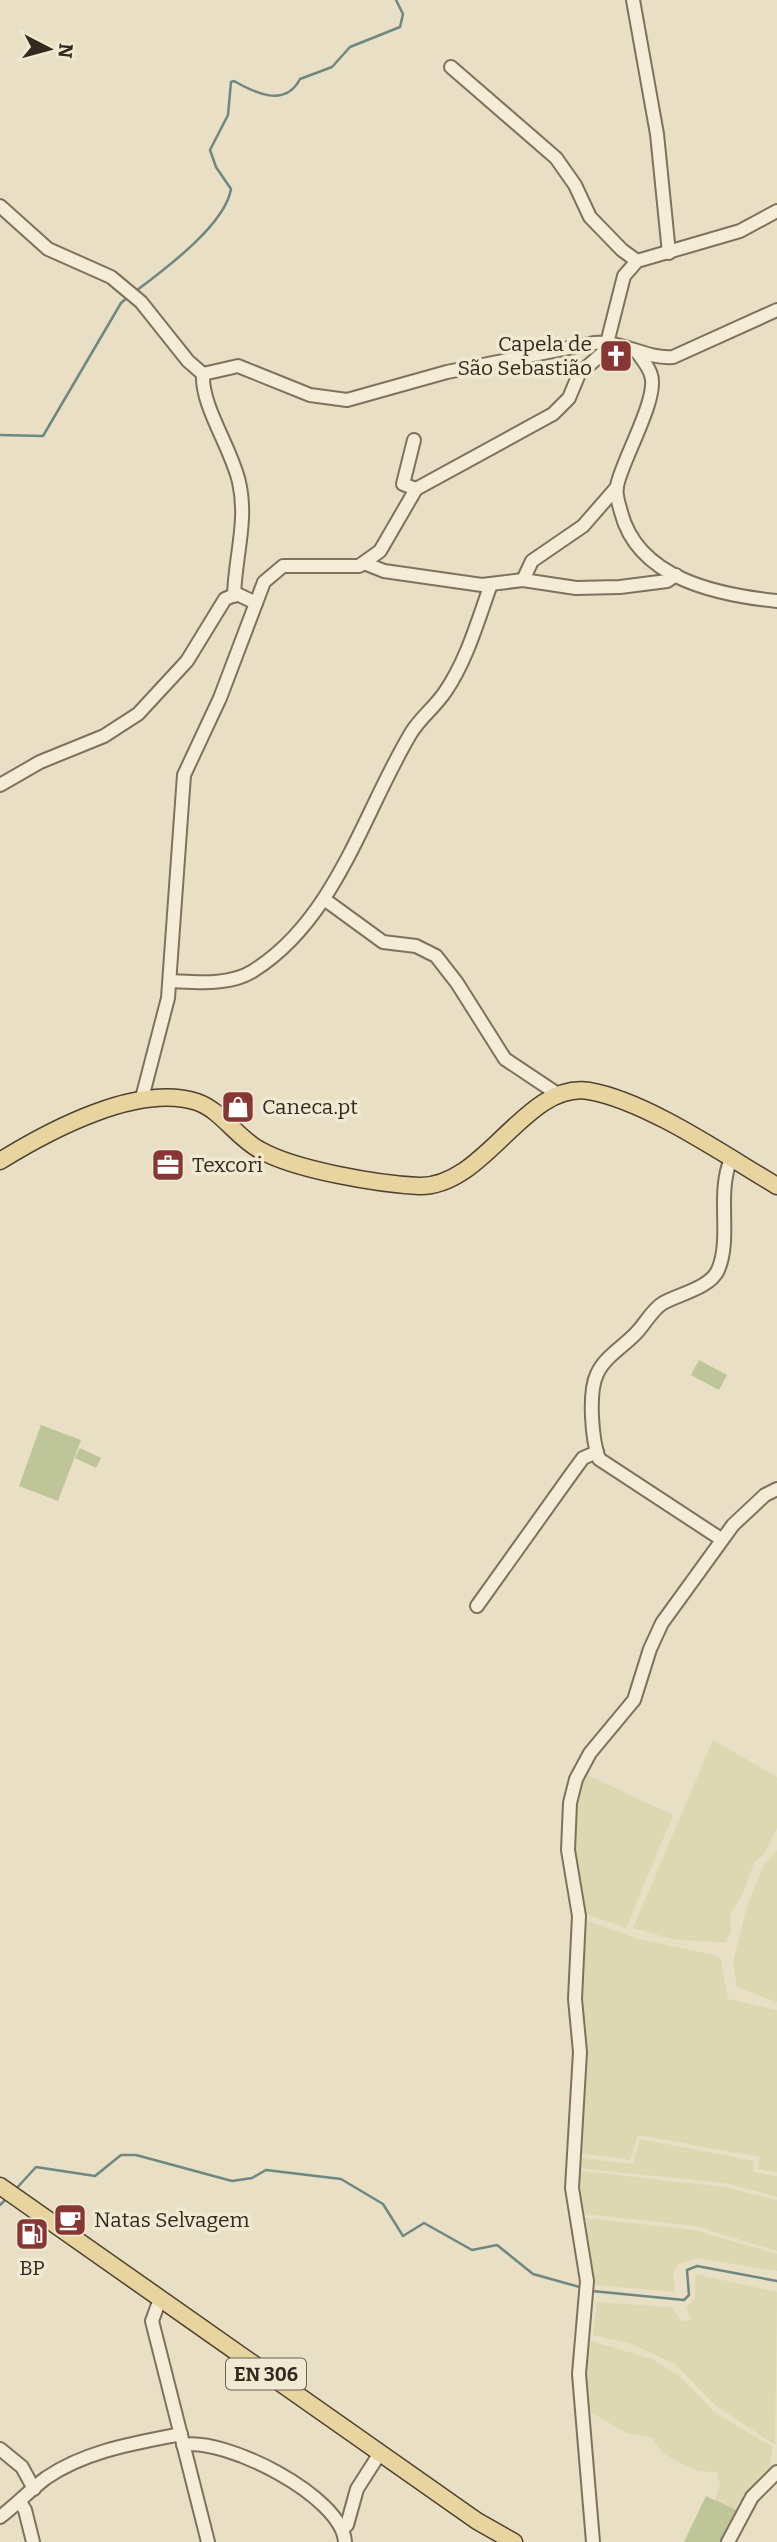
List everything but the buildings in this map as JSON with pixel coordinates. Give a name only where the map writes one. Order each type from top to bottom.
[{"type":"main road","points":[[0,1161],[72,1123],[142,1098],[158,1095],[201,1103],[251,1145],[286,1161],[358,1177],[418,1186],[435,1185],[465,1170],[538,1109],[559,1095],[588,1091],[618,1100],[667,1122],[777,1186]]},
{"type":"main road","name":"EN 306","points":[[2,2187],[477,2521],[514,2542]]},
{"type":"street","points":[[633,0],[657,134],[669,253]]},
{"type":"street","points":[[451,67],[556,158],[575,185],[590,217],[622,250],[637,261]]},
{"type":"street","points":[[0,206],[48,250],[111,276],[141,302],[188,361],[203,374],[207,402],[234,460],[240,485],[244,515],[234,596]]},
{"type":"street","points":[[142,1098],[166,1014],[181,785],[189,761],[220,698],[264,582],[283,566],[359,566],[364,563],[380,551],[416,489],[553,414],[569,398],[579,374],[605,351],[610,341],[624,276],[637,261],[740,231],[777,211]]},
{"type":"street","points":[[652,377],[673,357],[777,310]]},
{"type":"street","points":[[203,374],[238,366],[310,395],[347,400],[447,372],[610,341],[655,358],[673,357]]},
{"type":"street","points":[[523,580],[532,561],[583,526],[617,487],[650,396],[652,377],[637,352]]},
{"type":"street","points":[[414,440],[403,484],[416,489]]},
{"type":"street","points":[[617,487],[625,526],[635,543],[662,569],[729,596],[777,601]]},
{"type":"street","points":[[364,563],[374,569],[424,578],[491,584],[523,580],[587,588],[667,581],[676,575]]},
{"type":"street","points":[[170,981],[214,983],[251,972],[279,950],[324,899],[412,731],[445,692],[471,640],[491,584]]},
{"type":"street","points":[[0,785],[40,762],[104,736],[138,714],[187,661],[225,600],[234,596],[256,603]]},
{"type":"street","points":[[324,899],[383,942],[416,946],[436,956],[505,1059],[559,1095]]},
{"type":"street","points":[[721,1539],[599,1459],[593,1444],[593,1389],[597,1373],[659,1305],[706,1283],[717,1272],[723,1246],[722,1212],[726,1170],[731,1159]]},
{"type":"street","points":[[477,1606],[583,1458],[597,1452]]},
{"type":"street","points":[[593,2542],[579,2374],[587,2281],[572,2188],[580,2052],[575,1999],[579,1916],[568,1850],[570,1804],[576,1779],[590,1753],[634,1700],[650,1648],[662,1623],[697,1578],[721,1539],[765,1495],[777,1489]]},
{"type":"street","points":[[160,2299],[152,2321],[208,2542]]},
{"type":"street","points":[[0,2517],[66,2467],[116,2447],[182,2440],[202,2443],[280,2471],[332,2515],[342,2528],[345,2542]]},
{"type":"street","points":[[0,2449],[22,2467],[34,2489]]},
{"type":"street","points":[[342,2528],[347,2525],[357,2489],[380,2453]]},
{"type":"street","points":[[728,2542],[752,2497],[777,2472]]},
{"type":"street","points":[[20,2502],[25,2510],[33,2542]]},
{"type":"shaded area","points":[[713,1740],[777,1777],[777,1828],[765,1853],[754,1863],[743,1893],[730,1915],[731,1931],[725,1943],[672,1939],[633,1928]]},
{"type":"shaded area","points":[[583,1773],[673,1815],[626,1928],[583,1913],[572,1844],[575,1799]]},
{"type":"shaded area","points":[[777,1850],[777,2002],[737,1987],[733,1963],[747,1907],[763,1866]]},
{"type":"shaded area","points":[[585,1920],[638,1939],[714,1955],[721,1960],[728,1999],[777,2010],[777,2172],[758,2169],[760,2157],[638,2135],[630,2160],[579,2153],[585,2051],[578,1996]]},
{"type":"shaded area","points":[[640,2139],[754,2161],[753,2172],[777,2176],[777,2197],[730,2184],[581,2168],[582,2158],[633,2164]]},
{"type":"shaded area","points":[[581,2171],[724,2187],[777,2200],[777,2251],[696,2226],[585,2214],[581,2204]]},
{"type":"shaded area","points":[[585,2218],[694,2230],[777,2254],[777,2271],[697,2258],[679,2264],[673,2274],[675,2292],[595,2285]]},
{"type":"shaded area","points":[[695,2274],[777,2292],[775,2445],[715,2405],[675,2364],[632,2344],[593,2335],[597,2302],[671,2307],[681,2321],[691,2320],[686,2308],[695,2297]]},
{"type":"shaded area","points":[[591,2341],[652,2359],[679,2376],[714,2412],[773,2447],[769,2469],[754,2484],[739,2511],[715,2500],[720,2485],[717,2472],[697,2471],[678,2462],[663,2453],[651,2437],[627,2433],[587,2410],[586,2352]]},
{"type":"green space","points":[[699,1360],[727,1375],[719,1390],[691,1375]]},
{"type":"green space","points":[[41,1425],[81,1440],[58,1501],[19,1486]]},
{"type":"green space","points":[[80,1448],[101,1458],[96,1468],[75,1458]]},
{"type":"green space","points":[[706,2496],[739,2511],[724,2542],[684,2542]]},
{"type":"waterway","points":[[136,291],[192,245],[218,217],[226,203],[231,189],[216,167],[210,150],[228,115],[231,82],[269,95],[286,93],[294,88],[300,79],[332,67],[350,47],[400,27],[403,14],[396,0]]},
{"type":"waterway","points":[[0,435],[43,436],[121,303],[128,297]]},
{"type":"waterway","points":[[15,2190],[36,2167],[95,2176],[121,2155],[136,2155],[232,2181],[252,2178],[266,2170],[341,2179],[383,2204],[403,2236],[424,2223],[472,2250],[497,2245],[533,2274],[583,2288]]},
{"type":"waterway","points":[[0,2205],[8,2197]]},
{"type":"waterway","points":[[592,2291],[684,2300],[689,2295],[687,2270],[697,2266],[777,2281]]},
{"type":"place","name":"Capela de São Sebastião","points":[[616,356]]},
{"type":"place","name":"Caneca.pt","points":[[238,1107]]},
{"type":"place","name":"Texcori","points":[[168,1165]]},
{"type":"place","name":"Natas Selvagem","points":[[70,2220]]},
{"type":"place","name":"BP","points":[[32,2234]]}]
